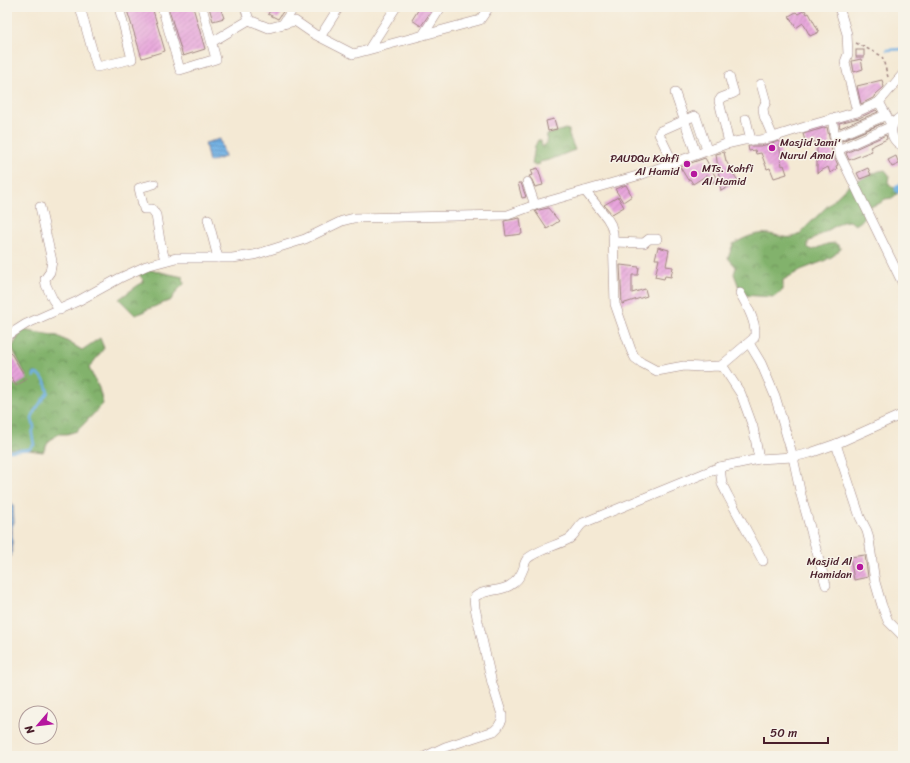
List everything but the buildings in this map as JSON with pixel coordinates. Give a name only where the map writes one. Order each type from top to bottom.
[{"type":"street","points":[[80,7],[97,67],[132,59],[119,7]]},
{"type":"street","points":[[162,7],[180,70],[216,59],[202,7]]},
{"type":"street","points":[[245,7],[249,20]]},
{"type":"street","points":[[283,24],[294,7]]},
{"type":"street","points":[[320,37],[339,7]]},
{"type":"street","points":[[369,49],[396,7]]},
{"type":"street","points":[[423,35],[441,7]]},
{"type":"street","points":[[249,20],[269,28],[295,21],[320,37],[353,54],[480,20],[488,7]]},
{"type":"street","points":[[839,7],[848,39],[848,54],[845,62],[857,112]]},
{"type":"street","points":[[212,42],[249,20]]},
{"type":"street","points":[[7,336],[26,324],[60,310],[133,272],[165,260],[182,258],[240,257],[305,239],[342,221],[354,218],[508,215],[535,205],[637,176],[729,143],[760,140],[773,137],[832,118],[857,112],[879,102],[903,74]]},
{"type":"street","points":[[729,143],[719,101],[720,98],[734,93],[730,76]]},
{"type":"street","points":[[761,84],[766,102],[763,108],[764,116],[773,137]]},
{"type":"street","points":[[675,93],[696,154]]},
{"type":"street","points":[[879,102],[892,126]]},
{"type":"street","points":[[835,137],[886,115]]},
{"type":"street","points":[[672,163],[659,132],[684,120],[696,116],[707,150]]},
{"type":"street","points":[[903,116],[896,119],[891,130],[898,144],[903,146]]},
{"type":"street","points":[[832,118],[838,150],[903,284]]},
{"type":"street","points":[[746,119],[751,140]]},
{"type":"street","points":[[838,150],[892,126]]},
{"type":"street","points":[[527,182],[535,205]]},
{"type":"street","points":[[154,184],[139,188],[144,209],[152,209],[156,215],[165,260]]},
{"type":"street","points":[[585,191],[611,225],[614,242],[615,304],[631,350],[638,360],[657,371],[684,366],[720,366],[754,338],[756,330],[740,293]]},
{"type":"street","points":[[40,207],[52,261],[50,272],[45,279],[46,285],[53,300],[60,310]]},
{"type":"street","points":[[208,219],[218,258]]},
{"type":"street","points":[[614,242],[644,243],[648,239],[657,239]]},
{"type":"street","points":[[749,343],[761,364],[775,396],[793,458],[801,495],[826,585]]},
{"type":"street","points":[[720,366],[727,372],[741,394],[753,427],[759,459]]},
{"type":"street","points":[[426,756],[446,747],[494,731],[502,720],[475,608],[474,598],[479,594],[505,588],[511,585],[520,578],[525,562],[528,558],[568,539],[575,534],[577,528],[583,523],[720,467],[759,459],[793,458],[836,444],[903,414]]},
{"type":"street","points":[[836,444],[860,517],[868,535],[875,582],[882,606],[888,621],[898,633],[903,636]]},
{"type":"street","points":[[720,467],[722,484],[763,561]]},
{"type":"path","points":[[848,39],[882,56],[892,88]]},
{"type":"path","points":[[902,186],[899,181],[903,172]]},
{"type":"green space","points":[[565,129],[569,130],[569,135],[575,150],[539,162],[540,164],[532,164],[535,146],[538,140],[541,140],[542,147],[546,144],[547,135]]},
{"type":"green space","points":[[885,170],[889,175],[888,182],[892,187],[897,189],[897,194],[892,198],[885,199],[882,202],[867,208],[864,211],[862,220],[858,224],[855,225],[850,221],[842,222],[808,242],[808,248],[812,250],[827,244],[835,243],[841,249],[833,256],[803,269],[783,280],[783,290],[774,297],[742,295],[734,274],[736,267],[728,258],[733,244],[759,234],[784,237],[796,236],[801,233],[851,183],[879,171]]},
{"type":"green space","points":[[146,269],[183,277],[184,284],[171,300],[135,315],[119,299],[144,281],[138,273]]},
{"type":"green space","points":[[22,330],[58,336],[82,350],[100,338],[104,348],[89,368],[99,388],[103,404],[77,431],[67,434],[58,434],[49,441],[43,452],[7,449],[7,383],[10,387],[26,376],[12,348]]},
{"type":"water","points":[[220,139],[225,157],[209,162],[205,143]]},
{"type":"water","points":[[7,495],[13,505],[14,522],[12,527],[12,552],[7,567],[10,517]]},
{"type":"waterway","points":[[887,50],[903,49]]},
{"type":"waterway","points":[[899,189],[903,186]]},
{"type":"waterway","points":[[10,451],[29,449],[34,445],[32,434],[34,427],[32,419],[34,412],[48,392],[43,378],[37,374],[34,374],[34,377]]},
{"type":"place","name":"Masjid Jami' Nurul Amal","points":[[772,148]]},
{"type":"place","name":"PAUDQu Kahfi Al Hamid","points":[[687,164]]},
{"type":"place","name":"MTs. Kahfi Al Hamid","points":[[694,174]]},
{"type":"place","name":"Masjid Al Hamidan","points":[[860,567]]}]
